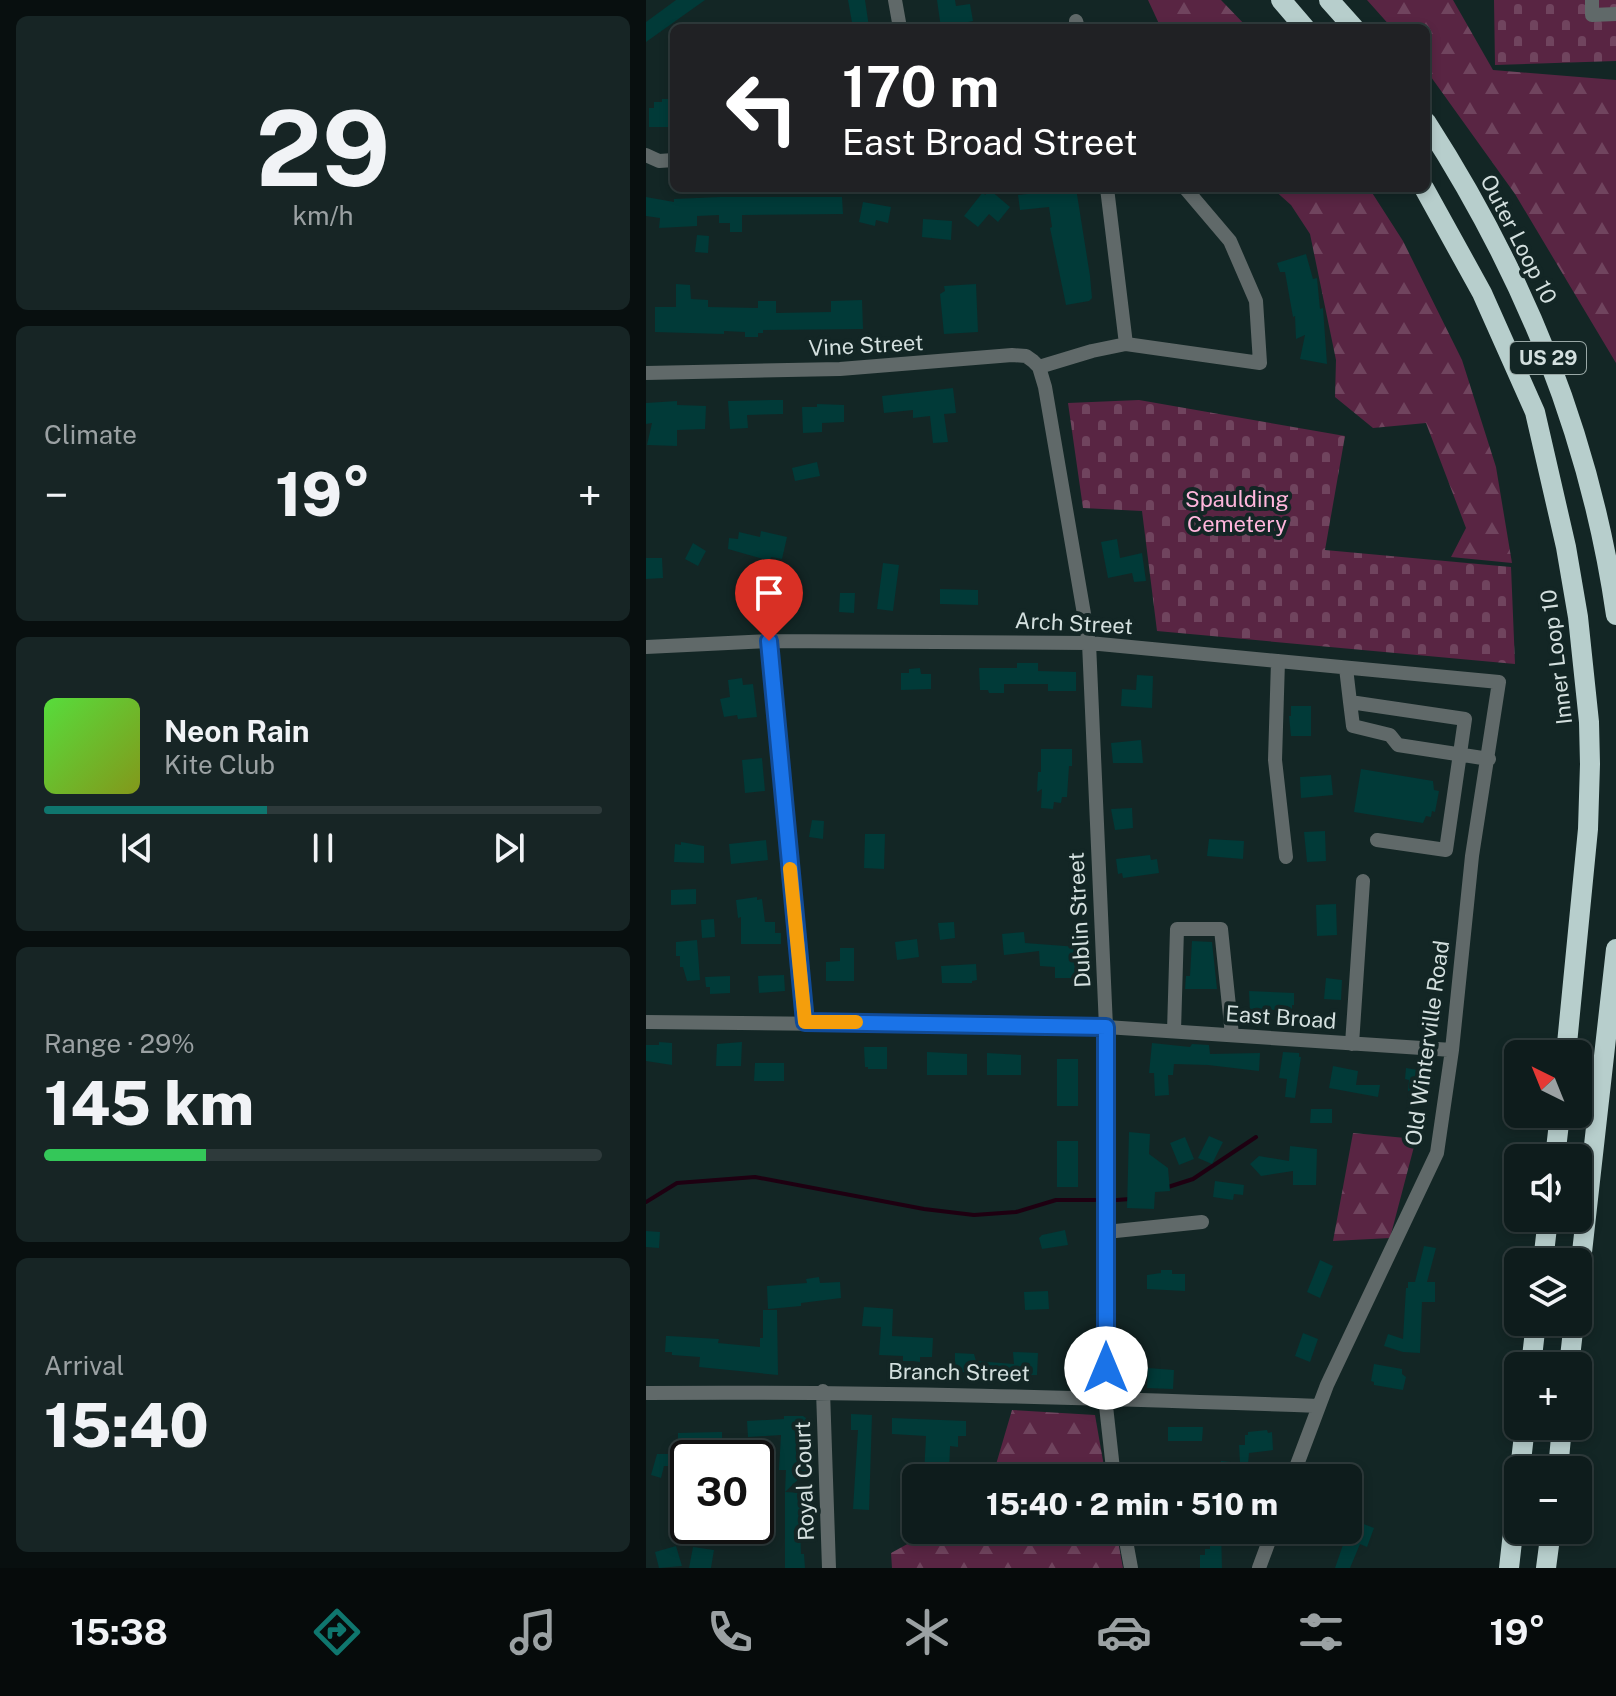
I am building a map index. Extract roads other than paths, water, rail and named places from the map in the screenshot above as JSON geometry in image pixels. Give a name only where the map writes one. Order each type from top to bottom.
[{"type":"highway","points":[[1281,0],[1302,24]]},
{"type":"highway","points":[[1329,0],[1350,24]]},
{"type":"highway","name":"Outer Loop 10","points":[[1430,128],[1464,181],[1508,262],[1543,345],[1600,520],[1616,615]]},
{"type":"highway","name":"Inner Loop 10","points":[[1426,192],[1482,293],[1535,412],[1566,547],[1578,617],[1589,722],[1590,764],[1588,829],[1567,1040]]},
{"type":"highway","points":[[1582,1248],[1616,949]]},
{"type":"highway","points":[[1509,1568],[1512,1544]]},
{"type":"highway","points":[[1546,1568],[1549,1544]]},
{"type":"street","points":[[895,0],[899,24]]},
{"type":"street","points":[[1592,0],[1592,15],[1616,14]]},
{"type":"street","points":[[646,155],[659,161],[670,160]]},
{"type":"street","points":[[1107,192],[1126,344]]},
{"type":"street","points":[[1039,367],[1126,344],[1260,363],[1256,301],[1230,241],[1188,192]]},
{"type":"street","name":"Vine Street","points":[[646,373],[840,369],[1012,355],[1026,356],[1039,367]]},
{"type":"street","name":"Dublin Street","points":[[1039,367],[1089,643],[1106,1027],[1105,1397],[1112,1464]]},
{"type":"street","points":[[769,641],[805,1022]]},
{"type":"street","name":"Arch Street","points":[[646,647],[769,641],[1089,643],[1499,682]]},
{"type":"street","points":[[1278,661],[1275,760],[1286,857]]},
{"type":"street","points":[[1346,668],[1353,726],[1390,735],[1398,745],[1489,759]]},
{"type":"street","name":"Old Winterville Road","points":[[1297,1464],[1319,1406],[1437,1153],[1452,1050],[1472,856],[1499,682]]},
{"type":"street","points":[[1350,702],[1465,719],[1446,850]]},
{"type":"street","points":[[1377,840],[1472,856]]},
{"type":"street","points":[[1352,1044],[1363,881]]},
{"type":"street","points":[[1174,1031],[1177,929],[1221,929],[1232,1035]]},
{"type":"street","name":"East Broad","points":[[646,1022],[1106,1027],[1452,1050]]},
{"type":"street","points":[[1106,1232],[1202,1222]]},
{"type":"street","name":"Branch Street","points":[[646,1393],[823,1391],[1105,1397],[1319,1406]]},
{"type":"street","name":"Royal Court","points":[[823,1391],[829,1568]]},
{"type":"street","points":[[1127,1544],[1131,1568]]},
{"type":"street","points":[[1259,1568],[1268,1544]]},
{"type":"waterway","points":[[1165,1188],[1193,1179],[1256,1137]]},
{"type":"waterway","points":[[646,1202],[677,1183],[755,1177],[924,1209],[974,1215],[1016,1212],[1056,1200],[1095,1200]]},
{"type":"waterway","points":[[1117,1200],[1130,1199]]},
{"type":"park label","name":"Spaulding Cemetery","points":[[1237,512]]}]
